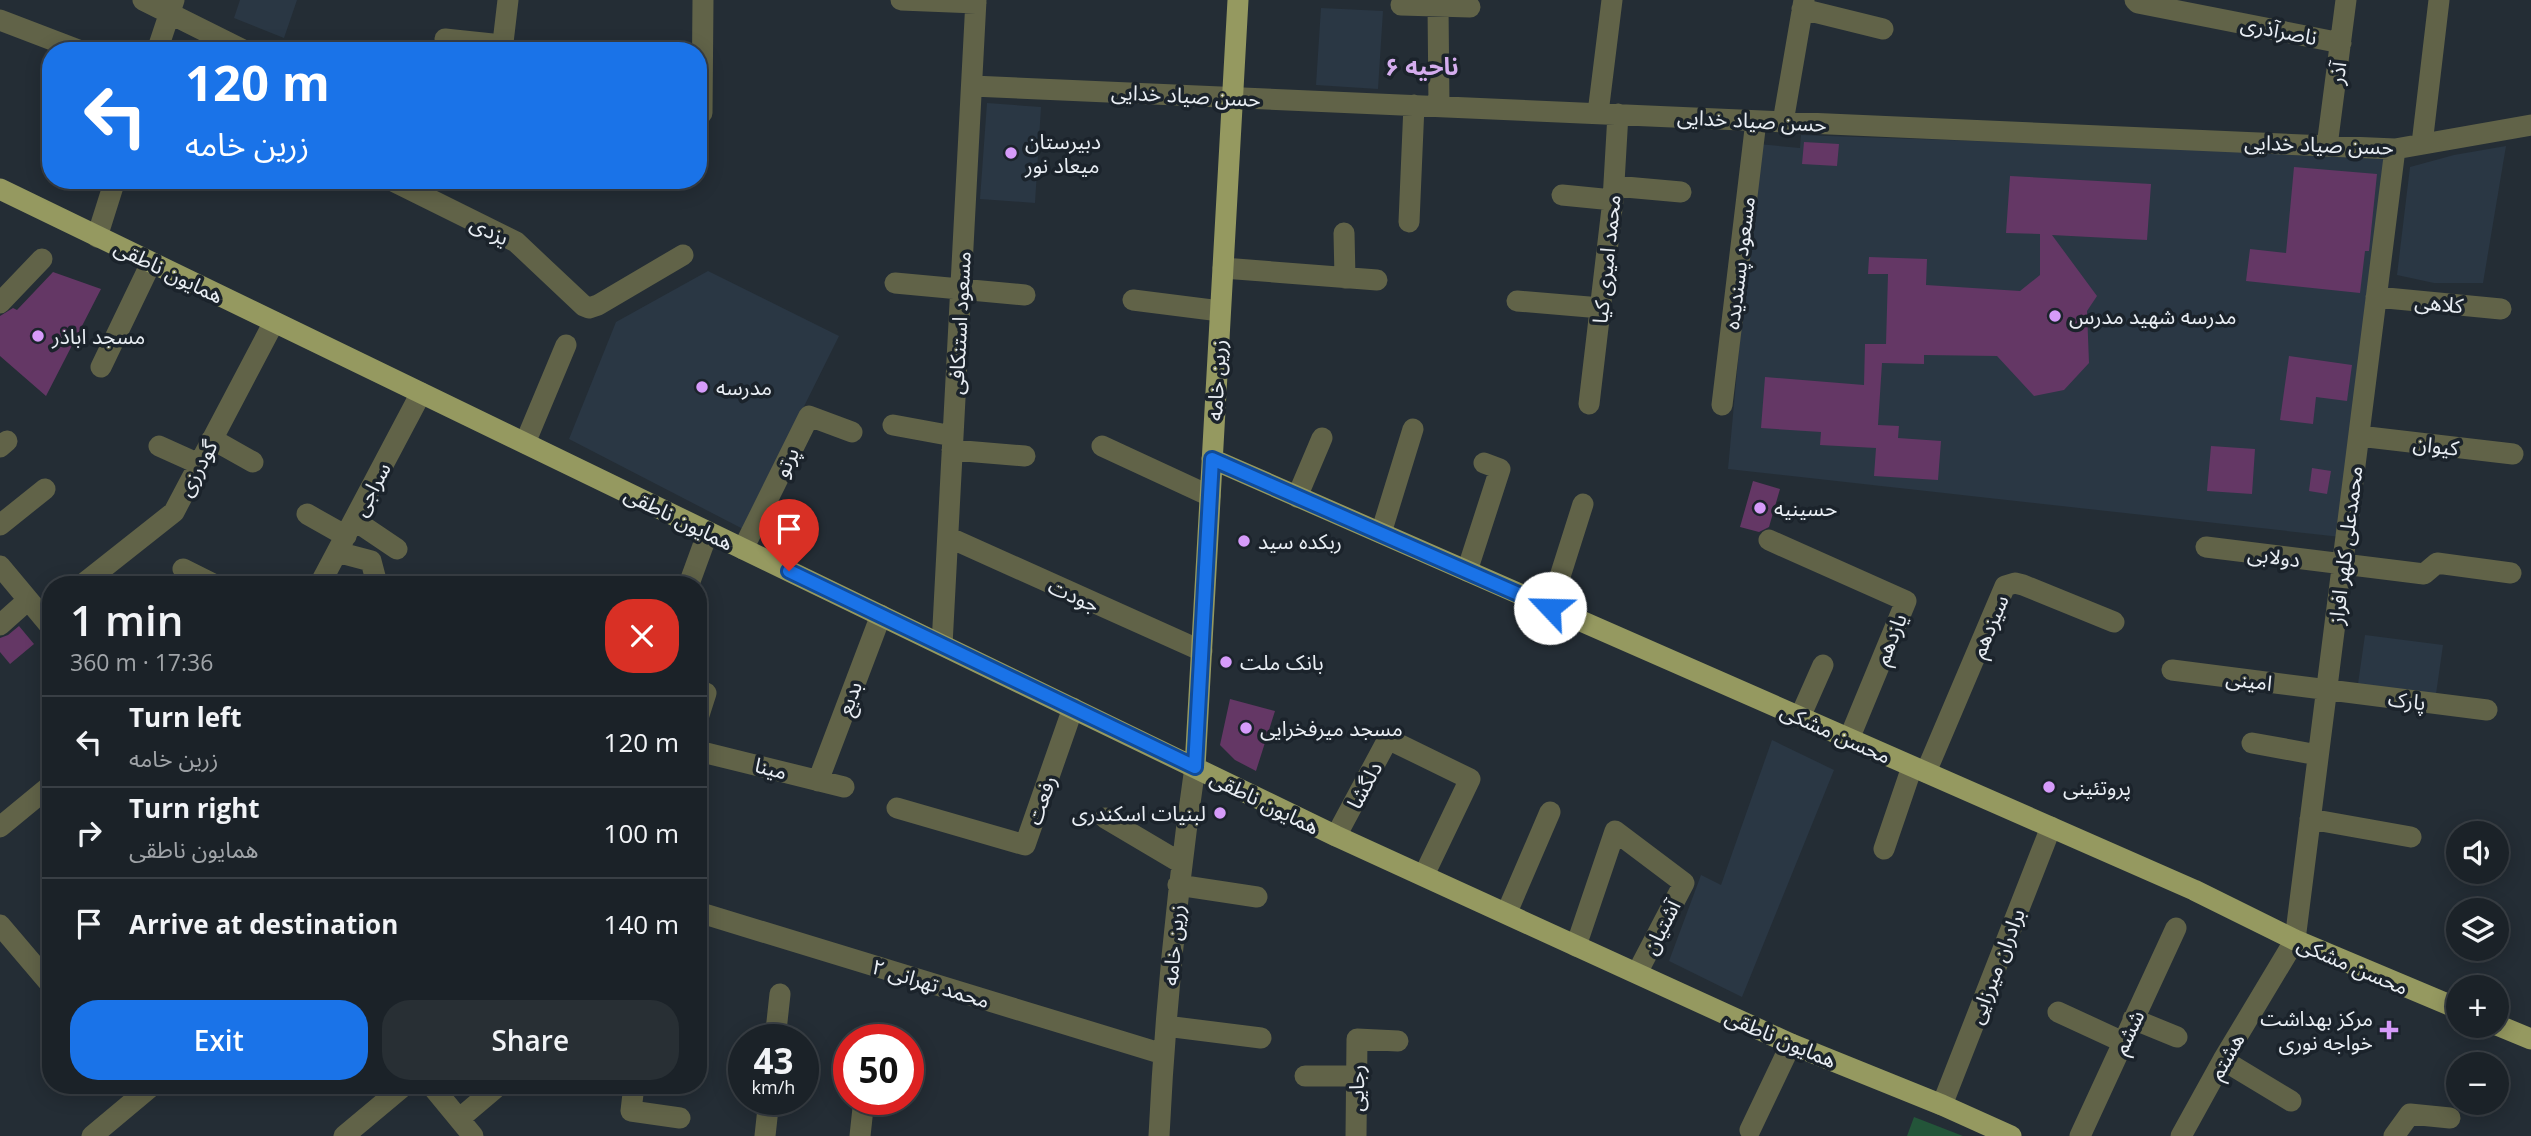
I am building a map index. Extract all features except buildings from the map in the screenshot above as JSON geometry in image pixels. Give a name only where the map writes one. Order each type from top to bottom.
[{"type":"main road","name":"زرین خامه","points":[[1195,767],[1238,0]]},
{"type":"main road","name":"همایون ناطقی","points":[[0,189],[1336,836],[1791,1044],[2011,1136]]},
{"type":"main road","name":"محسن مشکی","points":[[1212,459],[2194,890],[2295,940],[2446,1004]]},
{"type":"main road","points":[[2509,1030],[2531,1039]]},
{"type":"street","points":[[144,0],[172,6],[230,42]]},
{"type":"street","points":[[503,42],[508,0]]},
{"type":"street","points":[[703,0],[703,42]]},
{"type":"street","points":[[901,0],[976,2]]},
{"type":"street","name":"محمد امیری کیا","points":[[1589,404],[1614,193],[1608,114],[1612,0]]},
{"type":"street","name":"ناصرآذری","points":[[2135,0],[2138,3],[2341,43]]},
{"type":"street","name":"آذر","points":[[2327,146],[2346,0]]},
{"type":"street","points":[[2422,144],[2439,0]]},
{"type":"street","name":"مسعود استنکافی","points":[[943,645],[976,2]]},
{"type":"street","points":[[1783,122],[1803,4],[1883,29]]},
{"type":"street","points":[[1401,5],[1470,7]]},
{"type":"street","points":[[1438,5],[1439,107]]},
{"type":"street","points":[[160,42],[172,6]]},
{"type":"street","points":[[0,20],[57,42]]},
{"type":"street","points":[[445,39],[464,42]]},
{"type":"street","name":"حسن صیاد خدایی","points":[[972,86],[2395,149],[2531,125]]},
{"type":"street","points":[[1409,222],[1414,105]]},
{"type":"street","name":"مسعود پسندیده","points":[[1722,405],[1756,121]]},
{"type":"street","name":"محمدعلی کلهر افراز","points":[[2295,940],[2395,149]]},
{"type":"street","points":[[97,237],[112,189]]},
{"type":"street","name":"یزدی","points":[[409,189],[516,242],[583,306],[594,307],[682,255]]},
{"type":"street","points":[[1562,195],[1682,192]]},
{"type":"street","points":[[1344,233],[1345,278]]},
{"type":"street","points":[[0,303],[42,259]]},
{"type":"street","points":[[101,367],[151,263]]},
{"type":"street","points":[[1223,268],[1377,280]]},
{"type":"street","points":[[895,283],[1025,295]]},
{"type":"street","name":"کلاهی","points":[[2376,297],[2501,309]]},
{"type":"street","points":[[1133,300],[1220,311]]},
{"type":"street","points":[[1517,301],[1601,308]]},
{"type":"street","name":"گودرزی","points":[[93,576],[174,512],[274,322]]},
{"type":"street","points":[[525,443],[566,345]]},
{"type":"street","name":"سراجی","points":[[324,576],[421,393]]},
{"type":"street","name":"پرتو","points":[[743,549],[809,416],[852,432]]},
{"type":"street","points":[[893,425],[953,443],[1025,456]]},
{"type":"street","points":[[1381,533],[1413,429]]},
{"type":"street","name":"کیوان","points":[[2359,436],[2513,454]]},
{"type":"street","points":[[1297,497],[1322,438]]},
{"type":"street","points":[[212,439],[253,462]]},
{"type":"street","points":[[159,446],[200,464]]},
{"type":"street","points":[[1102,446],[1210,496]]},
{"type":"street","points":[[1467,571],[1500,468],[1484,463]]},
{"type":"street","points":[[0,525],[45,489]]},
{"type":"street","points":[[1550,608],[1583,504]]},
{"type":"street","points":[[307,514],[346,536],[397,550]]},
{"type":"street","points":[[692,576],[708,532]]},
{"type":"street","points":[[346,536],[371,561],[375,576]]},
{"type":"street","name":"جودت","points":[[948,537],[1202,651]]},
{"type":"street","name":"یازدهم","points":[[1769,540],[1906,601],[1849,739]]},
{"type":"street","name":"دولابی","points":[[2206,547],[2424,574],[2437,563],[2511,573]]},
{"type":"street","points":[[0,566],[42,613]]},
{"type":"street","points":[[183,569],[197,576]]},
{"type":"street","name":"سیزدهم","points":[[1919,769],[2005,586],[2015,583],[2023,585],[2114,622]]},
{"type":"street","points":[[0,625],[28,600]]},
{"type":"street","name":"بدیع","points":[[818,780],[881,615]]},
{"type":"street","points":[[1800,717],[1823,665]]},
{"type":"street","name":"امینی","points":[[2172,670],[2327,690]]},
{"type":"street","name":"پارک","points":[[2327,690],[2487,710]]},
{"type":"street","name":"رفعت","points":[[897,808],[1025,845],[1073,708]]},
{"type":"street","name":"دلگشا","points":[[1336,836],[1388,740],[1470,779],[1424,876]]},
{"type":"street","points":[[2252,743],[2318,755]]},
{"type":"street","name":"مینا","points":[[707,753],[844,788]]},
{"type":"street","name":"زرین خامه","points":[[1160,1136],[1163,1054],[1178,885],[1195,767]]},
{"type":"street","points":[[1884,849],[1919,769]]},
{"type":"street","points":[[0,827],[42,792]]},
{"type":"street","points":[[1507,912],[1550,812]]},
{"type":"street","points":[[1105,818],[1181,863]]},
{"type":"street","points":[[2310,819],[2411,837]]},
{"type":"street","name":"برادران میرزایی","points":[[1942,1105],[2051,827]]},
{"type":"street","name":"آشتیان","points":[[1576,946],[1615,831],[1684,883],[1637,973]]},
{"type":"street","points":[[1178,885],[1257,897]]},
{"type":"street","name":"محمد تهرانی ۲","points":[[707,915],[1163,1054]]},
{"type":"street","points":[[0,925],[42,974]]},
{"type":"street","name":"ششم","points":[[2080,1136],[2176,928]]},
{"type":"street","name":"هشتم","points":[[2181,1136],[2295,940]]},
{"type":"street","points":[[777,1024],[780,994]]},
{"type":"street","points":[[2058,1012],[2123,1042]]},
{"type":"street","points":[[2133,1020],[2177,1037]]},
{"type":"street","points":[[1166,1026],[1261,1038]]},
{"type":"street","name":"رجایی","points":[[1356,1136],[1357,1039],[1398,1041]]},
{"type":"street","points":[[1750,1130],[1791,1044]]},
{"type":"street","points":[[2223,1060],[2291,1101]]},
{"type":"street","points":[[1305,1076],[1357,1076]]},
{"type":"street","points":[[92,1136],[138,1094]]},
{"type":"street","points":[[344,1136],[394,1094]]},
{"type":"street","points":[[438,1094],[473,1136]]},
{"type":"street","points":[[459,1119],[489,1094]]},
{"type":"street","points":[[633,1094],[631,1111],[680,1118]]},
{"type":"street","points":[[2394,1136],[2410,1114],[2450,1118]]},
{"type":"street","points":[[765,1136],[767,1115]]},
{"type":"street","points":[[860,1136],[862,1115]]},
{"type":"shaded area","points":[[240,0],[297,0],[284,38],[234,18]]},
{"type":"shaded area","points":[[1321,8],[1383,11],[1378,89],[1316,85]]},
{"type":"shaded area","name":"دبیرستان میعاد نور","points":[[987,103],[1041,107],[1035,203],[980,199]]},
{"type":"shaded area","name":"مدرسه شهید مدرس","points":[[1801,135],[2386,155],[2341,537],[1728,469],[1758,144],[1800,148]]},
{"type":"shaded area","points":[[2506,146],[2483,283],[2434,283],[2397,275],[2410,167],[2454,155]]},
{"type":"shaded area","name":"مدرسه","points":[[708,271],[839,336],[743,529],[569,439],[616,322]]},
{"type":"shaded area","points":[[2365,635],[2443,645],[2436,694],[2358,684]]},
{"type":"shaded area","points":[[1772,740],[1834,770],[1742,997],[1669,961],[1701,875],[1721,885]]},
{"type":"green space","points":[[1914,1117],[1963,1136],[1907,1136]]},
{"type":"place","name":"دبیرستان میعاد نور","points":[[1011,153]]},
{"type":"place","name":"مدرسه شهید مدرس","points":[[2055,316]]},
{"type":"place","name":"مسجد اباذر","points":[[38,336]]},
{"type":"place","name":"مدرسه","points":[[702,387]]},
{"type":"place","name":"حسینیه","points":[[1760,508]]},
{"type":"place","name":"ربکده سید","points":[[1244,541]]},
{"type":"place","name":"بانک ملت","points":[[1226,662]]},
{"type":"place","name":"مسجد میرفخرایی","points":[[1246,728]]},
{"type":"place","name":"پروتئینی","points":[[2049,787]]},
{"type":"place","name":"لبنیات اسکندری","points":[[1220,813]]},
{"type":"place","name":"مرکز بهداشت خواجه نوری","points":[[2389,1030]]},
{"type":"district","name":"ناحیه ۶","points":[[1422,65]]},
{"type":"route","points":[[789,571],[1195,767],[1212,459],[1550,608]]}]
